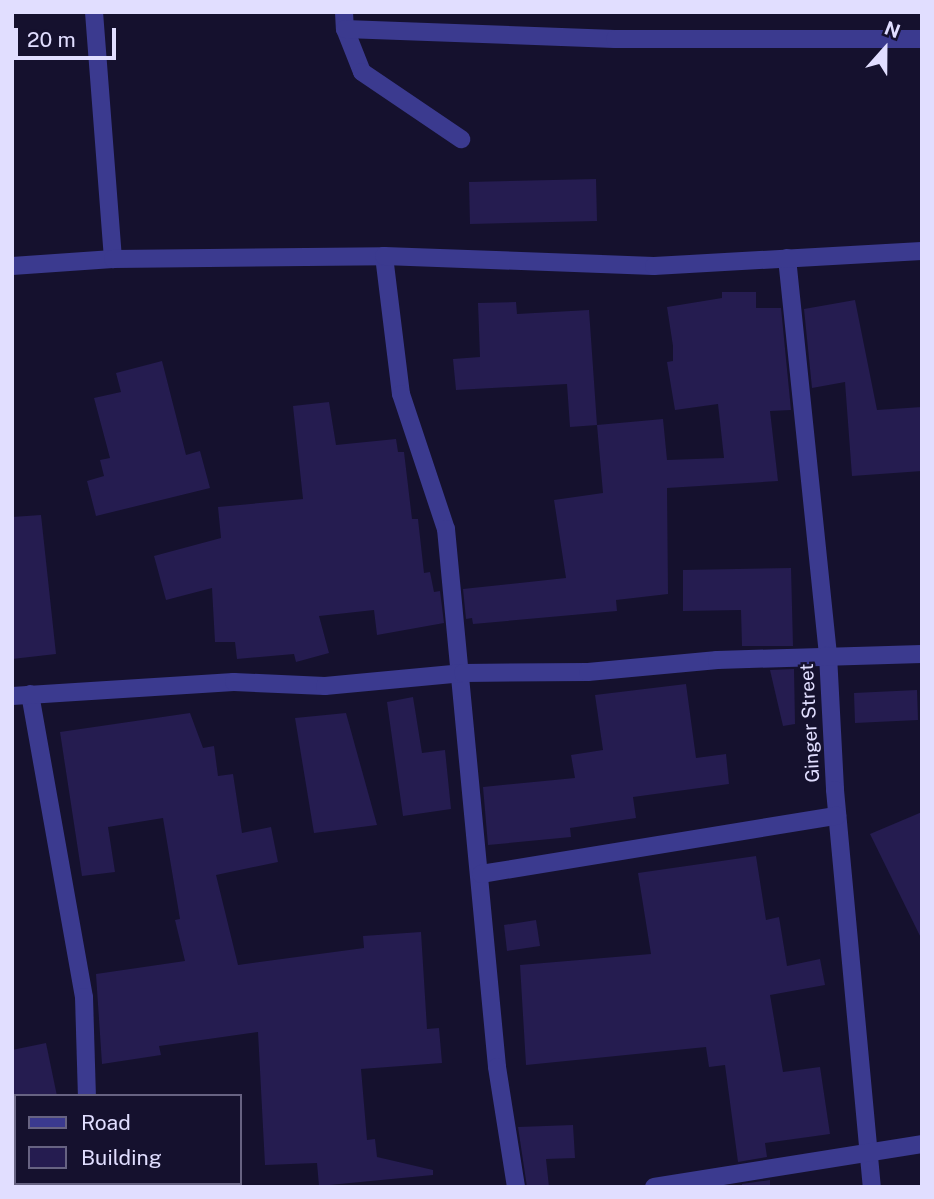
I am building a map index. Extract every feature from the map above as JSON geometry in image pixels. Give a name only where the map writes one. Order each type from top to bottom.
[{"type":"street","points":[[94,12],[113,259]]},
{"type":"street","points":[[461,139],[362,72],[344,21],[615,39],[922,39]]},
{"type":"street","points":[[12,266],[113,259],[384,256],[654,266],[922,251]]},
{"type":"street","points":[[384,256],[401,394],[446,529],[463,673],[498,1067],[516,1187]]},
{"type":"street","name":"Ginger Street","points":[[787,257],[828,655],[837,816],[872,1153],[872,1187]]},
{"type":"street","points":[[87,1094],[84,997],[21,695],[234,682],[325,686],[463,673],[588,672],[828,655],[922,654]]},
{"type":"street","points":[[481,874],[837,816]]},
{"type":"street","points":[[654,1187],[922,1144]]},
{"type":"building","points":[[596,179],[597,221],[470,224],[469,182]]},
{"type":"building","points":[[722,292],[756,292],[756,308],[781,308],[791,410],[770,411],[778,481],[667,488],[668,594],[616,600],[617,611],[473,624],[472,618],[466,619],[463,589],[566,578],[554,500],[603,493],[597,425],[663,419],[667,460],[724,458],[718,404],[675,410],[667,362],[673,361],[673,346],[667,307],[722,298]]},
{"type":"building","points":[[855,300],[877,410],[922,407],[922,471],[852,476],[845,382],[812,388],[804,309]]},
{"type":"building","points":[[516,302],[517,314],[589,310],[597,425],[570,427],[567,384],[456,390],[453,359],[480,357],[478,303]]},
{"type":"building","points":[[162,361],[186,455],[200,451],[210,488],[96,516],[87,481],[104,476],[100,460],[110,458],[94,398],[121,392],[116,373]]},
{"type":"building","points":[[329,402],[336,445],[396,439],[398,452],[404,452],[412,519],[418,519],[424,573],[430,572],[434,592],[440,591],[444,623],[377,635],[374,610],[319,616],[329,653],[296,662],[294,654],[237,659],[235,642],[215,642],[212,588],[166,600],[154,556],[221,538],[218,507],[303,499],[293,406]]},
{"type":"building","points":[[41,515],[56,654],[12,659],[12,517]]},
{"type":"building","points":[[791,568],[793,646],[742,646],[741,610],[683,611],[683,570]]},
{"type":"building","points":[[794,669],[795,724],[783,726],[770,670]]},
{"type":"building","points":[[686,684],[696,758],[726,754],[729,784],[633,797],[636,818],[570,828],[571,837],[488,845],[483,787],[575,778],[571,755],[603,750],[595,695]]},
{"type":"building","points":[[917,690],[918,720],[855,723],[854,693]]},
{"type":"building","points":[[413,697],[422,753],[445,750],[451,809],[403,816],[387,702]]},
{"type":"building","points":[[190,713],[203,748],[214,746],[218,776],[233,774],[242,833],[271,827],[278,862],[216,875],[238,965],[364,948],[363,936],[421,932],[427,1029],[439,1028],[442,1063],[361,1069],[367,1140],[375,1139],[377,1157],[433,1170],[433,1175],[319,1186],[317,1163],[265,1165],[258,1032],[159,1046],[161,1055],[102,1064],[96,974],[185,961],[175,920],[180,919],[163,818],[108,827],[115,872],[82,876],[60,732]]},
{"type":"building","points":[[346,713],[377,825],[314,833],[295,718]]},
{"type":"building","points":[[922,812],[922,940],[870,834]]},
{"type":"building","points":[[756,856],[766,920],[779,917],[787,966],[820,959],[825,985],[770,995],[783,1072],[820,1067],[830,1134],[765,1143],[767,1157],[738,1162],[725,1065],[709,1067],[706,1047],[526,1065],[520,965],[651,954],[638,873]]},
{"type":"building","points":[[536,920],[540,946],[507,951],[504,925]]},
{"type":"building","points":[[46,1043],[57,1094],[12,1096],[12,1050]]},
{"type":"building","points":[[573,1125],[575,1158],[546,1159],[549,1187],[527,1187],[518,1127]]},
{"type":"building","points":[[770,1180],[770,1187],[742,1187],[742,1184]]}]
